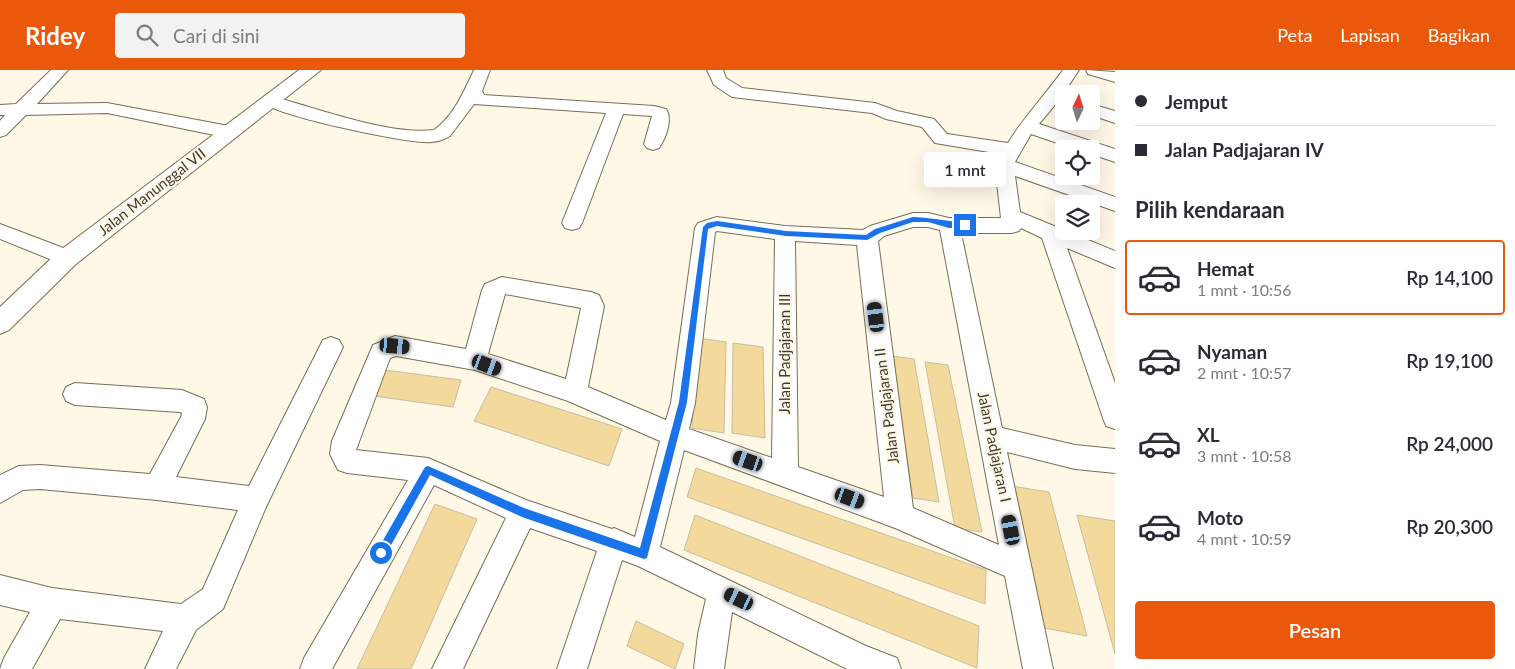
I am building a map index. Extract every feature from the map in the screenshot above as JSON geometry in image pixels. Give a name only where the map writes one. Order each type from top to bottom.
[{"type":"street","points":[[0,131],[60,70]]},
{"type":"street","name":"Jalan Manunggal VII","points":[[0,323],[67,258],[311,70]]},
{"type":"street","points":[[270,101],[374,129],[408,136],[433,137],[444,132],[473,94],[482,70]]},
{"type":"street","points":[[715,70],[718,81],[723,86],[738,93],[875,108],[928,123],[942,139],[1007,158],[1115,204]]},
{"type":"street","points":[[1064,85],[1071,70]]},
{"type":"street","points":[[1094,70],[1115,77]]},
{"type":"street","points":[[473,94],[477,99],[483,101],[654,111],[660,113],[661,119],[653,144]]},
{"type":"street","points":[[1011,221],[1007,158],[1027,126],[1055,101]]},
{"type":"street","points":[[0,110],[107,108],[229,132]]},
{"type":"street","points":[[572,223],[616,109]]},
{"type":"street","points":[[1100,112],[1115,117]]},
{"type":"street","points":[[1027,126],[1115,156]]},
{"type":"street","points":[[644,554],[683,402],[705,228],[717,224],[786,233],[867,238],[877,231],[913,220],[928,220],[949,225],[1011,221],[1051,233],[1115,260]]},
{"type":"street","name":"Jalan Padjajaran I","points":[[949,225],[1038,669]]},
{"type":"street","points":[[0,231],[67,258]]},
{"type":"street","name":"Jalan Padjajaran III","points":[[785,474],[786,233]]},
{"type":"street","points":[[1051,233],[1115,418]]},
{"type":"street","name":"Jalan Padjajaran II","points":[[867,238],[900,516]]},
{"type":"street","points":[[475,360],[493,290],[496,287],[502,285],[591,301],[593,306],[576,394]]},
{"type":"street","points":[[886,669],[858,658],[644,554],[614,542],[522,512],[428,470],[347,461],[343,457],[345,441],[381,352],[395,346],[475,360],[576,394],[674,436],[900,516],[1018,567]]},
{"type":"street","points":[[160,669],[185,618],[213,599],[256,500],[332,347]]},
{"type":"street","points":[[75,394],[182,401],[194,407],[193,419],[157,487]]},
{"type":"street","points":[[992,437],[1075,457],[1115,461]]},
{"type":"street","points":[[315,669],[428,470]]},
{"type":"street","points":[[0,490],[19,478],[27,477],[157,487],[256,500]]},
{"type":"street","points":[[447,669],[522,512]]},
{"type":"street","points":[[572,669],[614,542]]},
{"type":"street","points":[[0,590],[52,603],[185,618]]},
{"type":"street","points":[[709,669],[712,634],[722,591]]},
{"type":"street","points":[[15,669],[52,603]]},
{"type":"building","points":[[697,338],[726,342],[724,433],[692,428]]},
{"type":"building","points":[[733,343],[763,347],[765,438],[732,433]]},
{"type":"building","points":[[892,356],[914,359],[939,502],[913,498]]},
{"type":"building","points":[[925,362],[948,365],[982,532],[955,528]]},
{"type":"building","points":[[377,369],[461,380],[453,407],[367,395]]},
{"type":"building","points":[[491,387],[622,429],[609,466],[474,421]]},
{"type":"building","points":[[696,468],[986,570],[985,604],[687,497]]},
{"type":"building","points":[[1011,486],[1049,492],[1087,636],[1044,628]]},
{"type":"building","points":[[435,504],[477,519],[411,669],[357,669]]},
{"type":"building","points":[[695,515],[979,626],[977,668],[684,550]]},
{"type":"building","points":[[1077,515],[1115,521],[1115,654]]},
{"type":"building","points":[[636,621],[684,644],[675,669],[627,646]]},
{"type":"route","points":[[381,553],[428,470],[522,512],[614,542],[644,554],[683,402],[705,228],[717,224],[786,233],[867,238],[877,231],[898,223],[913,220],[928,220],[949,225],[965,225]]}]
